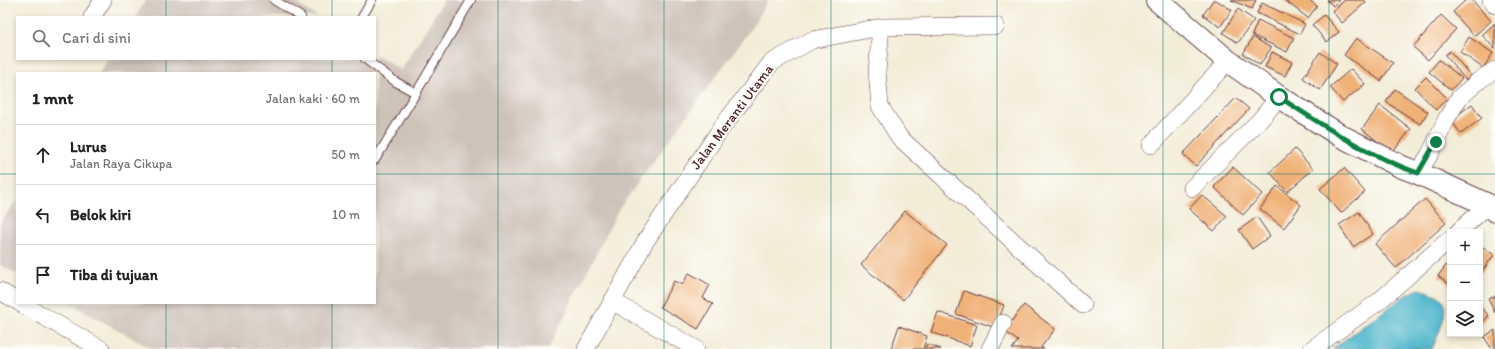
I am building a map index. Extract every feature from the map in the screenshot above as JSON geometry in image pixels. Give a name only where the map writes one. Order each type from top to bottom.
[{"type":"main road","points":[[1157,0],[1228,61],[1279,97],[1341,136],[1383,158],[1491,208]]},
{"type":"street","points":[[93,16],[102,0]]},
{"type":"street","points":[[1491,0],[1495,5]]},
{"type":"street","points":[[881,26],[877,71],[880,106],[899,137],[1083,305]]},
{"type":"street","name":"Jalan Meranti Utama","points":[[586,349],[645,242],[722,127],[771,63],[812,40],[881,26],[996,26]]},
{"type":"street","points":[[1151,146],[1228,61]]},
{"type":"street","points":[[1418,173],[1430,154],[1447,118],[1459,98],[1481,79],[1495,70]]},
{"type":"street","points":[[1192,188],[1260,120],[1279,97]]},
{"type":"street","points":[[1462,229],[1491,208]]},
{"type":"street","points":[[1312,349],[1378,302],[1447,243]]},
{"type":"street","points":[[0,291],[16,300]]},
{"type":"street","points":[[612,301],[696,349]]},
{"type":"street","points":[[22,304],[101,349]]},
{"type":"street","points":[[990,349],[1003,323]]},
{"type":"lane","points":[[274,0],[299,16]]},
{"type":"lane","points":[[363,16],[372,0]]},
{"type":"lane","points":[[376,158],[471,0]]},
{"type":"lane","points":[[366,60],[396,82],[416,93]]},
{"type":"shaded area","points":[[146,0],[291,0],[316,16],[136,16]]},
{"type":"shaded area","points":[[444,0],[768,0],[749,31],[619,209],[548,349],[152,349],[71,304],[376,304],[376,72],[100,72],[107,60],[376,60],[376,55],[401,70]]},
{"type":"shaded area","points":[[16,200],[16,273],[0,265],[0,224]]},
{"type":"water","points":[[1419,289],[1437,295],[1444,303],[1444,316],[1432,349],[1332,349],[1406,295]]},
{"type":"building","points":[[1213,0],[1216,0],[1232,10],[1220,27],[1203,15]]},
{"type":"building","points":[[1231,0],[1256,0],[1252,9]]},
{"type":"building","points":[[1284,0],[1309,0],[1317,6],[1308,18]]},
{"type":"building","points":[[1327,0],[1339,0],[1333,6]]},
{"type":"building","points":[[1345,0],[1364,0],[1366,2],[1342,23],[1332,11]]},
{"type":"building","points":[[1466,0],[1472,0],[1491,21],[1474,36],[1453,12]]},
{"type":"building","points":[[1262,3],[1305,24],[1300,34],[1257,13]]},
{"type":"building","points":[[1238,9],[1254,20],[1238,43],[1223,33]]},
{"type":"building","points":[[1324,15],[1339,32],[1327,42],[1312,25]]},
{"type":"building","points":[[1441,15],[1456,29],[1428,60],[1413,47]]},
{"type":"building","points":[[1258,20],[1294,38],[1287,52],[1252,35]]},
{"type":"building","points":[[1495,23],[1495,49],[1482,35]]},
{"type":"building","points":[[1253,37],[1271,48],[1260,65],[1243,54]]},
{"type":"building","points":[[1469,37],[1493,53],[1483,68],[1460,52]]},
{"type":"building","points":[[1356,38],[1393,63],[1381,81],[1344,55]]},
{"type":"building","points":[[1450,51],[1471,76],[1466,80],[1445,55]]},
{"type":"building","points":[[1272,52],[1292,62],[1285,76],[1265,67]]},
{"type":"building","points":[[1320,52],[1337,64],[1320,90],[1303,78]]},
{"type":"building","points":[[1439,60],[1462,78],[1451,90],[1429,72]]},
{"type":"building","points":[[1351,69],[1365,84],[1343,102],[1330,87]]},
{"type":"building","points":[[1426,77],[1447,98],[1436,110],[1415,88]]},
{"type":"building","points":[[1395,89],[1428,112],[1420,124],[1386,102]]},
{"type":"building","points":[[1236,98],[1249,109],[1196,166],[1183,154]]},
{"type":"building","points":[[1472,104],[1482,118],[1461,134],[1451,120]]},
{"type":"building","points":[[1380,105],[1411,129],[1392,153],[1362,129]]},
{"type":"building","points":[[1295,149],[1313,169],[1287,192],[1270,172]]},
{"type":"building","points":[[1233,167],[1262,194],[1243,215],[1214,187]]},
{"type":"building","points":[[1344,168],[1365,192],[1341,213],[1320,189]]},
{"type":"building","points":[[1277,186],[1301,205],[1284,228],[1260,209]]},
{"type":"building","points":[[1202,195],[1227,216],[1214,231],[1189,209]]},
{"type":"building","points":[[1425,199],[1446,223],[1396,268],[1375,244]]},
{"type":"building","points":[[905,211],[947,245],[903,300],[861,265]]},
{"type":"building","points":[[1359,212],[1373,234],[1353,247],[1339,225]]},
{"type":"building","points":[[1257,217],[1270,236],[1252,249],[1239,230]]},
{"type":"building","points":[[1483,247],[1494,255],[1483,270]]},
{"type":"building","points":[[1447,264],[1447,283],[1438,276]]},
{"type":"building","points":[[689,273],[710,285],[703,298],[713,304],[698,329],[660,307],[674,281],[682,285]]},
{"type":"building","points":[[964,291],[1004,305],[996,328],[956,314]]},
{"type":"building","points":[[1495,296],[1495,313],[1488,299]]},
{"type":"building","points":[[1024,305],[1055,329],[1041,347],[1044,349],[1012,349],[1018,341],[1004,331]]},
{"type":"building","points":[[1483,309],[1489,316],[1483,321]]},
{"type":"building","points":[[938,312],[977,325],[970,346],[931,332]]},
{"type":"building","points":[[899,326],[927,336],[923,349],[891,349]]},
{"type":"building","points":[[1495,330],[1495,349],[1492,349],[1484,337]]},
{"type":"building","points":[[927,344],[941,349],[925,349]]},
{"type":"route","points":[[1279,97],[1341,136],[1370,152],[1418,173],[1436,142]]}]
